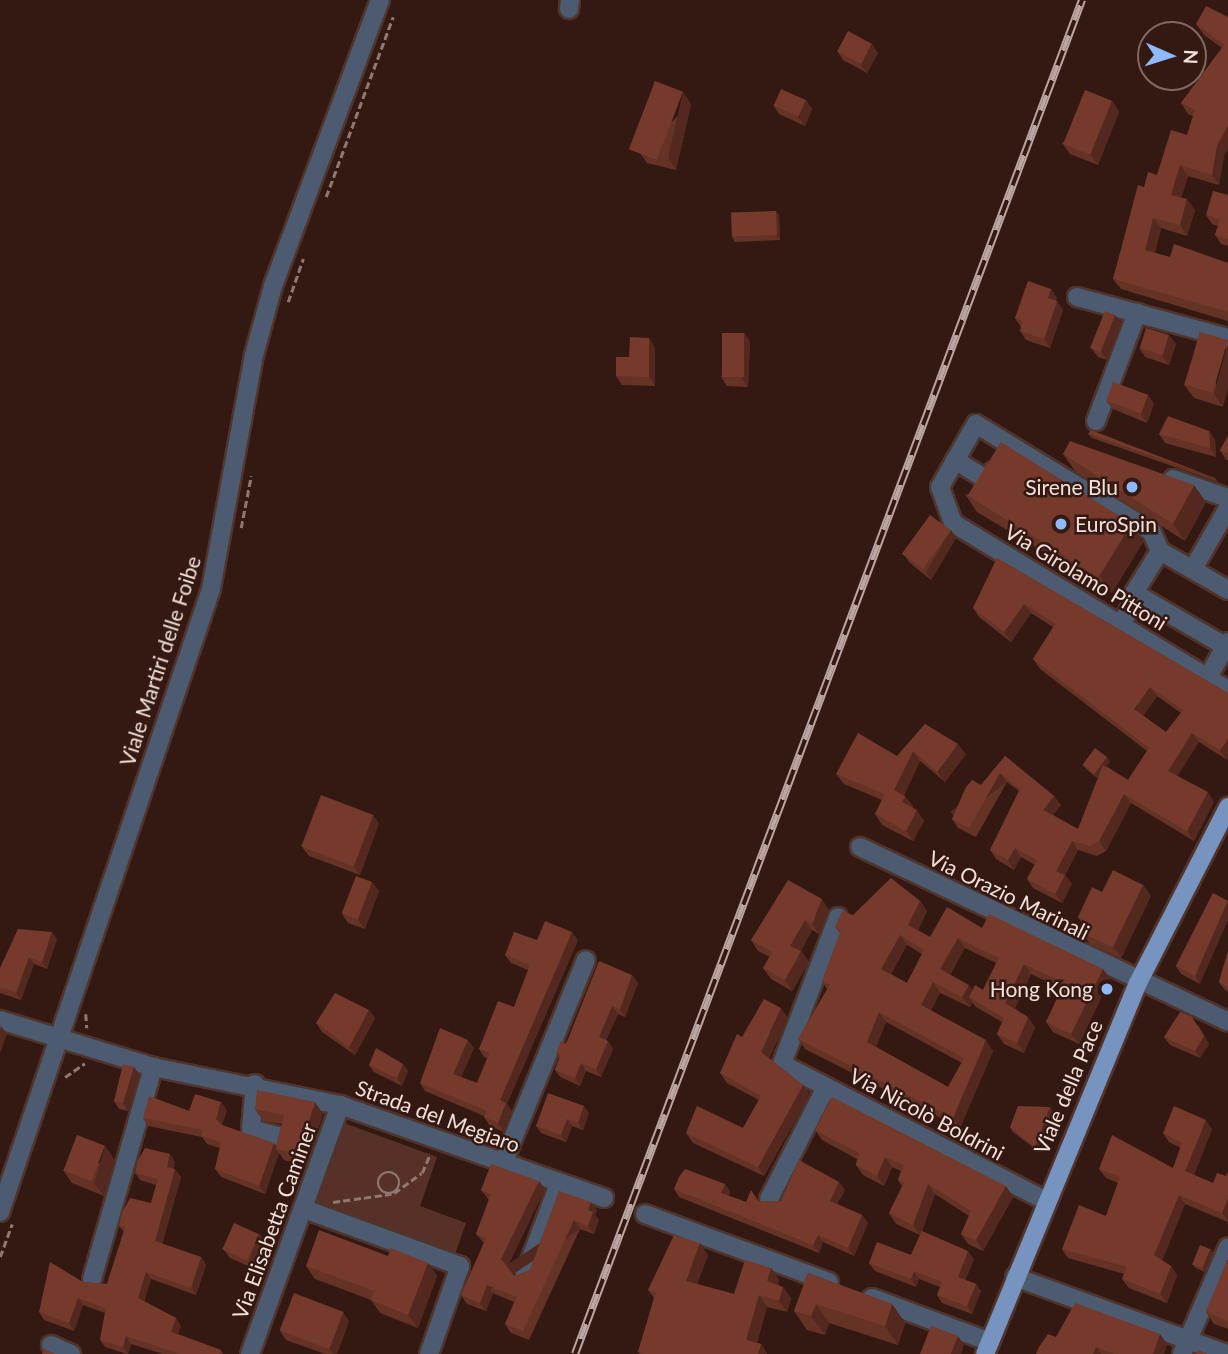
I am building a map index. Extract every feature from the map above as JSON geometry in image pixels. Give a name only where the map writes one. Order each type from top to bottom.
[{"type":"main road","name":"Viale della Pace","points":[[988,1348],[1044,1200],[1138,983],[1228,807]]},
{"type":"street","name":"Viale Martiri delle Foibe","points":[[0,1212],[211,589],[254,355],[273,286],[380,0]]},
{"type":"street","points":[[1077,297],[1228,338]]},
{"type":"street","points":[[1096,421],[1137,313]]},
{"type":"street","points":[[988,481],[955,460],[976,424],[1151,531],[1160,551],[1228,590]]},
{"type":"street","points":[[975,501],[1009,444]]},
{"type":"street","points":[[1060,475],[1071,455]]},
{"type":"street","name":"Via Girolamo Pittoni","points":[[955,460],[940,487],[953,523],[1228,690]]},
{"type":"street","points":[[1152,471],[1228,498]]},
{"type":"street","points":[[1192,569],[1228,508]]},
{"type":"street","points":[[1121,624],[1160,551]]},
{"type":"street","points":[[1138,596],[1227,646],[1208,677]]},
{"type":"street","name":"Via Orazio Marinali","points":[[860,847],[1138,983],[1228,1022]]},
{"type":"street","name":"Via Nicolò Boldrini","points":[[838,917],[782,1064],[1044,1200]]},
{"type":"street","points":[[503,1163],[586,960]]},
{"type":"street","name":"Strada del Megiaro","points":[[0,1020],[59,1041],[153,1067],[255,1084],[340,1105],[604,1198]]},
{"type":"street","points":[[92,1279],[153,1067]]},
{"type":"street","points":[[255,1084],[251,1129],[280,1137]]},
{"type":"street","name":"Via Nicolò Boldrini","points":[[769,1199],[826,1087]]},
{"type":"street","name":"Via Elisabetta Caminer","points":[[252,1354],[307,1210],[340,1105]]},
{"type":"street","points":[[525,1274],[559,1184]]},
{"type":"street","points":[[307,1210],[460,1266],[429,1354]]},
{"type":"street","points":[[645,1214],[988,1348]]},
{"type":"street","points":[[1185,1346],[1228,1247]]},
{"type":"street","points":[[1015,1277],[1185,1346],[1227,1354]]},
{"type":"street","points":[[51,1345],[71,1354]]},
{"type":"path","points":[[324,1216],[339,1196],[392,1193],[422,1173],[436,1138]]},
{"type":"path","points":[[386,1173],[399,1177],[392,1193],[379,1184],[386,1173]]},
{"type":"shaded area","points":[[344,1123],[437,1157],[420,1206],[466,1223],[455,1254],[314,1204]]},
{"type":"building","points":[[1206,6],[1228,17],[1228,126],[1217,145],[1212,175],[1180,165],[1171,195],[1187,199],[1180,225],[1153,218],[1145,250],[1170,257],[1174,244],[1228,263],[1228,312],[1113,279],[1138,185],[1144,187],[1148,172],[1157,175],[1171,130],[1187,135],[1195,110],[1181,103],[1190,91],[1207,91],[1207,68],[1224,45],[1207,32],[1207,21],[1198,21]]},
{"type":"building","points":[[848,31],[872,44],[861,64],[837,51]]},
{"type":"building","points":[[655,81],[683,92],[657,160],[629,149]]},
{"type":"building","points":[[781,89],[806,100],[798,116],[774,105]]},
{"type":"building","points":[[1085,90],[1112,101],[1090,155],[1063,144]]},
{"type":"building","points":[[1213,191],[1228,195],[1228,239],[1215,235],[1220,219],[1206,215]]},
{"type":"building","points":[[776,211],[777,235],[732,237],[731,213]]},
{"type":"building","points":[[1028,281],[1051,289],[1048,298],[1057,301],[1044,339],[1020,331],[1023,321],[1015,318]]},
{"type":"building","points":[[1105,311],[1115,315],[1100,352],[1090,348]]},
{"type":"building","points":[[1146,328],[1169,335],[1163,355],[1140,348]]},
{"type":"building","points":[[1200,332],[1228,340],[1213,393],[1185,385]]},
{"type":"building","points":[[722,333],[744,333],[744,377],[722,377]]},
{"type":"building","points":[[630,337],[649,338],[649,377],[616,376],[616,357],[629,357]]},
{"type":"building","points":[[1113,382],[1148,395],[1141,413],[1106,401]]},
{"type":"building","points":[[1168,416],[1209,431],[1210,448],[1159,434]]},
{"type":"building","points":[[1091,430],[1215,478],[1088,434]]},
{"type":"building","points":[[1228,436],[1228,453],[1220,450]]},
{"type":"building","points":[[1070,441],[1194,485],[1173,524],[1063,454]]},
{"type":"building","name":"EuroSpin","points":[[1001,442],[1132,524],[1098,577],[968,495]]},
{"type":"building","points":[[930,515],[951,530],[923,569],[902,554]]},
{"type":"building","points":[[997,558],[1228,693],[1228,739],[1220,750],[1192,733],[1168,771],[1208,792],[1187,831],[1124,794],[1099,841],[1090,846],[1072,841],[1056,871],[1065,875],[1055,894],[1027,879],[1037,860],[1015,848],[1008,860],[990,850],[1020,789],[1000,773],[969,828],[952,819],[966,787],[972,780],[981,785],[1005,756],[1054,796],[1043,810],[1078,829],[1103,765],[1128,780],[1149,748],[1033,659],[1056,624],[1024,604],[1004,632],[973,608]],"holes":[[[1150,687],[1183,710],[1166,732],[1134,709]]]},
{"type":"building","points":[[925,724],[958,744],[937,772],[913,751],[894,790],[905,796],[902,802],[917,810],[906,831],[875,814],[885,794],[836,774],[858,733],[897,756]]},
{"type":"building","points":[[1095,748],[1107,757],[1094,774],[1082,765]]},
{"type":"building","points":[[321,795],[373,815],[354,866],[301,846]]},
{"type":"building","points":[[1113,870],[1143,885],[1113,947],[1082,933],[1087,922],[1078,917],[1092,887],[1102,892]]},
{"type":"building","points":[[356,876],[372,882],[358,919],[342,913]]},
{"type":"building","points":[[891,878],[920,901],[908,925],[930,937],[947,907],[982,928],[989,914],[1103,969],[1071,1034],[1046,1022],[1064,983],[1024,964],[1005,1003],[1028,1017],[1017,1043],[997,1034],[1004,1018],[969,997],[975,985],[983,990],[999,958],[958,938],[940,969],[969,985],[962,997],[933,982],[921,1005],[986,1040],[953,1118],[798,1039],[830,985],[822,982],[841,930],[835,927],[842,911],[853,915]],"holes":[[[900,935],[924,950],[907,983],[881,969]],[[879,1012],[964,1058],[948,1087],[867,1042]]]},
{"type":"building","points":[[788,880],[822,899],[812,924],[805,920],[790,946],[801,951],[785,980],[763,968],[772,952],[751,940]]},
{"type":"building","points":[[1213,893],[1228,901],[1195,976],[1176,966]]},
{"type":"building","points":[[545,921],[572,932],[500,1100],[506,1103],[498,1123],[484,1117],[487,1111],[420,1083],[440,1028],[468,1040],[453,1074],[477,1083],[490,1053],[479,1049],[498,1001],[514,1007],[530,965],[505,955],[514,932],[537,940]]},
{"type":"building","points":[[18,929],[52,932],[42,962],[29,957],[16,993],[0,987],[0,968]]},
{"type":"building","points":[[1228,951],[1228,988],[1219,982]]},
{"type":"building","points":[[599,961],[632,975],[620,1009],[612,1006],[599,1037],[608,1041],[596,1069],[581,1063],[575,1078],[555,1070],[561,1055],[556,1053],[561,1041],[566,1044]]},
{"type":"building","points":[[335,993],[369,1010],[349,1047],[316,1023]]},
{"type":"building","points":[[764,999],[781,1008],[761,1052],[803,1085],[758,1167],[686,1133],[697,1106],[743,1128],[761,1096],[720,1073],[737,1034],[742,1037]]},
{"type":"building","points":[[1180,1012],[1192,1017],[1204,1036],[1195,1051],[1164,1037]]},
{"type":"building","points":[[376,1048],[403,1064],[397,1078],[369,1065]]},
{"type":"building","points":[[123,1064],[134,1067],[123,1103],[114,1101]]},
{"type":"building","points":[[257,1090],[315,1102],[298,1154],[276,1149],[284,1115],[255,1109]]},
{"type":"building","points":[[548,1093],[584,1106],[578,1123],[567,1119],[561,1135],[536,1126]]},
{"type":"building","points":[[195,1094],[221,1102],[216,1119],[222,1125],[274,1143],[259,1186],[215,1169],[221,1142],[201,1136],[203,1130],[143,1118],[149,1096],[189,1111]]},
{"type":"building","points":[[832,1097],[1006,1186],[976,1240],[961,1234],[971,1211],[928,1184],[913,1225],[889,1213],[904,1183],[898,1180],[904,1165],[885,1157],[877,1176],[856,1165],[859,1153],[815,1130]]},
{"type":"building","points":[[1018,1106],[1050,1107],[1035,1147],[1010,1127]]},
{"type":"building","points":[[1174,1106],[1206,1120],[1185,1171],[1213,1183],[1217,1173],[1226,1176],[1228,1172],[1228,1198],[1222,1213],[1179,1195],[1154,1255],[1171,1266],[1160,1294],[1122,1279],[1127,1267],[1062,1249],[1079,1205],[1106,1216],[1120,1177],[1099,1169],[1112,1135],[1173,1168],[1182,1143],[1163,1133]]},
{"type":"building","points":[[77,1135],[105,1146],[91,1181],[63,1170]]},
{"type":"building","points":[[145,1148],[170,1154],[167,1167],[175,1169],[155,1241],[201,1257],[191,1288],[146,1272],[138,1298],[176,1318],[171,1332],[221,1350],[219,1354],[180,1354],[126,1336],[123,1347],[100,1340],[106,1308],[78,1298],[69,1323],[39,1312],[50,1262],[83,1282],[107,1284],[125,1227],[119,1226],[122,1213],[130,1198],[151,1203],[158,1179],[135,1173]]},
{"type":"building","points":[[799,1160],[839,1182],[830,1201],[862,1215],[848,1248],[818,1235],[813,1245],[674,1189],[685,1169],[725,1184],[721,1193],[746,1202],[751,1190],[759,1202],[781,1201]]},
{"type":"building","points":[[491,1164],[539,1181],[501,1259],[514,1276],[530,1270],[559,1191],[591,1202],[588,1210],[593,1212],[588,1226],[574,1220],[523,1331],[505,1324],[517,1297],[487,1285],[480,1303],[461,1295],[486,1238],[476,1234],[491,1194],[481,1190]]},
{"type":"building","points":[[234,1223],[259,1234],[247,1260],[222,1249]]},
{"type":"building","points":[[319,1230],[388,1256],[391,1248],[428,1263],[408,1315],[371,1300],[374,1291],[306,1266]]},
{"type":"building","points":[[922,1231],[968,1251],[958,1277],[976,1284],[967,1306],[937,1295],[942,1282],[914,1271],[911,1279],[869,1263],[877,1242],[911,1255]]},
{"type":"building","points":[[674,1235],[700,1243],[686,1281],[734,1294],[745,1260],[771,1268],[767,1281],[783,1287],[779,1301],[759,1295],[746,1340],[761,1344],[758,1354],[638,1352],[656,1292],[648,1290]]},
{"type":"building","points":[[1200,1245],[1210,1249],[1202,1269],[1192,1264]]},
{"type":"building","points":[[1228,1260],[1228,1321],[1206,1312]]},
{"type":"building","points":[[808,1273],[892,1304],[885,1326],[816,1304],[811,1316],[794,1311]]},
{"type":"building","points":[[294,1293],[343,1312],[329,1349],[280,1330]]},
{"type":"building","points":[[1075,1303],[1160,1334],[1153,1354],[1114,1354],[1096,1347],[1093,1354],[1036,1354],[1048,1334],[1056,1337]]},
{"type":"building","points":[[931,1326],[958,1336],[951,1354],[920,1354]]},
{"type":"building","points":[[44,1349],[56,1354],[42,1354]]},
{"type":"railway","points":[[575,1354],[1082,0]]},
{"type":"place","name":"Sirene Blu","points":[[1132,487]]},
{"type":"place","name":"EuroSpin","points":[[1061,524]]},
{"type":"place","name":"Hong Kong","points":[[1107,989]]}]
